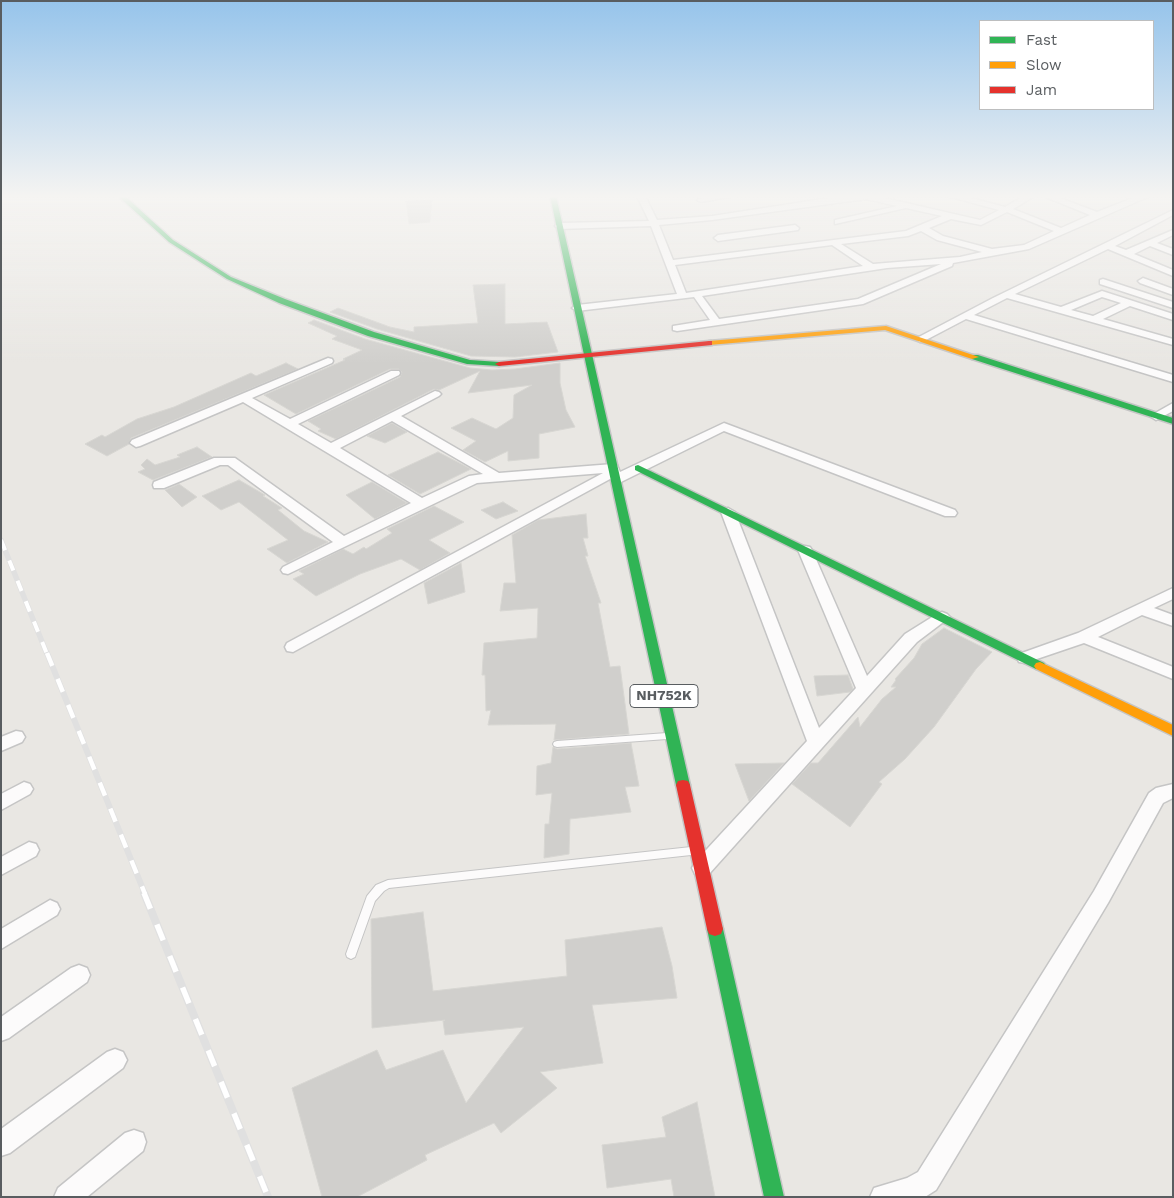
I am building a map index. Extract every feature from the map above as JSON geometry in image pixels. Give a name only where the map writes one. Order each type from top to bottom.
[{"type":"main road","points":[[188,252],[229,278],[282,301],[371,334],[470,362],[492,364],[886,328],[1173,421]]},
{"type":"main road","name":"NH752K","points":[[565,252],[774,1197]]},
{"type":"main road","points":[[638,468],[1173,731]]},
{"type":"street","points":[[666,252],[683,296]]},
{"type":"street","points":[[728,252],[730,256]]},
{"type":"street","points":[[670,263],[763,252]]},
{"type":"street","points":[[848,252],[872,268]]},
{"type":"street","points":[[677,328],[860,302],[960,260],[991,252]]},
{"type":"street","points":[[920,339],[1007,294],[1096,252]]},
{"type":"street","points":[[1121,252],[1173,273]]},
{"type":"street","points":[[1126,254],[1130,252]]},
{"type":"street","points":[[578,308],[683,296],[872,268],[960,260]]},
{"type":"street","points":[[1143,281],[1173,292]]},
{"type":"street","points":[[1103,282],[1173,305]]},
{"type":"street","points":[[696,294],[717,323]]},
{"type":"street","points":[[1007,294],[1168,340],[1173,333]]},
{"type":"street","points":[[1063,310],[1102,294],[1173,317]]},
{"type":"street","points":[[1094,319],[1130,303]]},
{"type":"street","points":[[965,316],[1173,379]]},
{"type":"street","points":[[136,443],[328,361]]},
{"type":"street","points":[[289,424],[395,373]]},
{"type":"street","points":[[331,448],[435,394]]},
{"type":"street","points":[[243,397],[331,448],[421,504]]},
{"type":"street","points":[[1156,416],[1173,406]]},
{"type":"street","points":[[392,416],[495,476]]},
{"type":"street","points":[[288,570],[465,482],[495,476],[614,473],[638,468],[724,427],[950,514]]},
{"type":"street","points":[[159,485],[218,461],[231,461],[343,542]]},
{"type":"street","points":[[293,647],[614,473]]},
{"type":"street","points":[[728,512],[816,744]]},
{"type":"street","points":[[804,550],[866,689]]},
{"type":"street","points":[[1025,658],[1084,637],[1173,593]]},
{"type":"street","points":[[1141,608],[1173,620]]},
{"type":"street","points":[[701,869],[917,633],[942,617]]},
{"type":"street","points":[[1084,637],[1173,673]]},
{"type":"street","points":[[1,803],[24,790]]},
{"type":"street","points":[[883,1197],[912,1190],[927,1181],[1101,897],[1156,798],[1163,793],[1173,791]]},
{"type":"street","points":[[1,867],[29,850]]},
{"type":"street","points":[[1,940],[50,909]]},
{"type":"street","points":[[1,1030],[79,975]]},
{"type":"street","points":[[1,1144],[115,1060]]},
{"type":"street","points":[[67,1197],[134,1142]]},
{"type":"lane","points":[[557,744],[673,736]]},
{"type":"lane","points":[[351,954],[371,899],[380,888],[388,884],[697,851]]},
{"type":"building","points":[[505,284],[505,324],[547,322],[558,352],[515,357],[471,356],[377,329],[330,312],[338,308],[390,327],[414,332],[414,327],[478,323],[473,285]]},
{"type":"building","points":[[314,320],[365,339],[470,368],[492,370],[515,369],[560,363],[560,383],[566,410],[575,427],[539,434],[539,458],[508,461],[508,451],[485,462],[463,450],[476,441],[451,428],[472,418],[496,429],[513,418],[514,395],[532,385],[468,393],[480,371],[439,390],[434,389],[336,439],[318,431],[321,429],[308,421],[400,377],[402,372],[399,369],[390,369],[296,414],[264,395],[345,360],[343,359],[362,350],[332,339],[337,336],[308,323]]},
{"type":"building","points":[[286,363],[298,369],[131,438],[129,444],[107,456],[85,444],[102,435],[105,437],[137,419],[174,407],[251,373],[256,376]]},
{"type":"building","points":[[392,423],[407,432],[385,443],[367,436]]},
{"type":"building","points":[[197,447],[212,457],[153,480],[138,472],[145,469],[141,465],[147,459],[155,465],[180,457],[177,455]]},
{"type":"building","points":[[438,452],[471,469],[420,494],[388,475]]},
{"type":"building","points":[[239,480],[265,495],[263,496],[282,508],[278,510],[304,531],[328,542],[287,563],[267,549],[288,540],[239,502],[221,510],[202,496]]},
{"type":"building","points":[[372,482],[407,503],[375,519],[346,495]]},
{"type":"building","points":[[179,484],[197,497],[182,507],[165,490]]},
{"type":"building","points":[[503,502],[518,511],[496,519],[481,510]]},
{"type":"building","points":[[434,506],[464,522],[429,540],[450,553],[420,570],[401,559],[360,574],[316,596],[293,579],[304,574],[299,571],[343,549],[353,554],[364,547],[366,549],[392,533],[387,529]]},
{"type":"building","points":[[586,514],[588,538],[583,538],[588,556],[585,556],[601,603],[598,603],[610,667],[620,666],[629,734],[554,740],[556,724],[488,725],[491,710],[486,711],[485,675],[482,675],[484,643],[537,638],[538,608],[500,611],[504,583],[516,583],[512,535],[538,520]]},
{"type":"building","points":[[461,563],[465,592],[428,604],[424,583]]},
{"type":"building","points":[[944,628],[992,652],[976,669],[934,727],[905,759],[879,782],[882,784],[850,827],[792,784],[811,763],[818,763],[858,717],[860,727],[882,699],[896,687],[891,687],[895,679],[914,658],[922,644]]},
{"type":"building","points":[[848,675],[853,689],[850,692],[817,696],[814,676]]},
{"type":"building","points":[[631,743],[639,786],[625,787],[631,812],[570,819],[569,854],[544,858],[545,824],[549,824],[552,793],[536,795],[537,766],[551,763],[553,747],[557,749]]},
{"type":"building","points":[[784,763],[749,801],[735,764]]},
{"type":"building","points":[[423,912],[433,991],[567,976],[565,940],[662,927],[672,966],[677,998],[592,1005],[603,1063],[540,1072],[557,1088],[501,1133],[494,1123],[425,1155],[427,1160],[357,1197],[322,1197],[292,1088],[377,1050],[386,1070],[443,1050],[466,1103],[524,1027],[445,1035],[443,1021],[445,1020],[372,1028],[371,919]]},
{"type":"building","points":[[697,1102],[715,1197],[674,1197],[671,1179],[607,1188],[602,1145],[666,1137],[662,1117]]},
{"type":"railway","points":[[1,540],[47,654]]},
{"type":"railway","points":[[47,653],[145,894]]},
{"type":"railway","points":[[144,893],[268,1197]]},
{"type":"traffic: fast","points":[[188,252],[229,278],[282,301],[371,334],[470,362],[499,364]]},
{"type":"traffic: fast","points":[[565,252],[683,785]]},
{"type":"traffic: fast","points":[[975,357],[1173,421]]},
{"type":"traffic: fast","points":[[638,468],[1040,666]]},
{"type":"traffic: fast","points":[[715,929],[774,1197]]},
{"type":"traffic: slow","points":[[709,343],[886,328],[975,357]]},
{"type":"traffic: slow","points":[[1040,666],[1173,731]]},
{"type":"traffic: jam","points":[[499,364],[709,343]]},
{"type":"traffic: jam","points":[[683,785],[715,929]]}]
